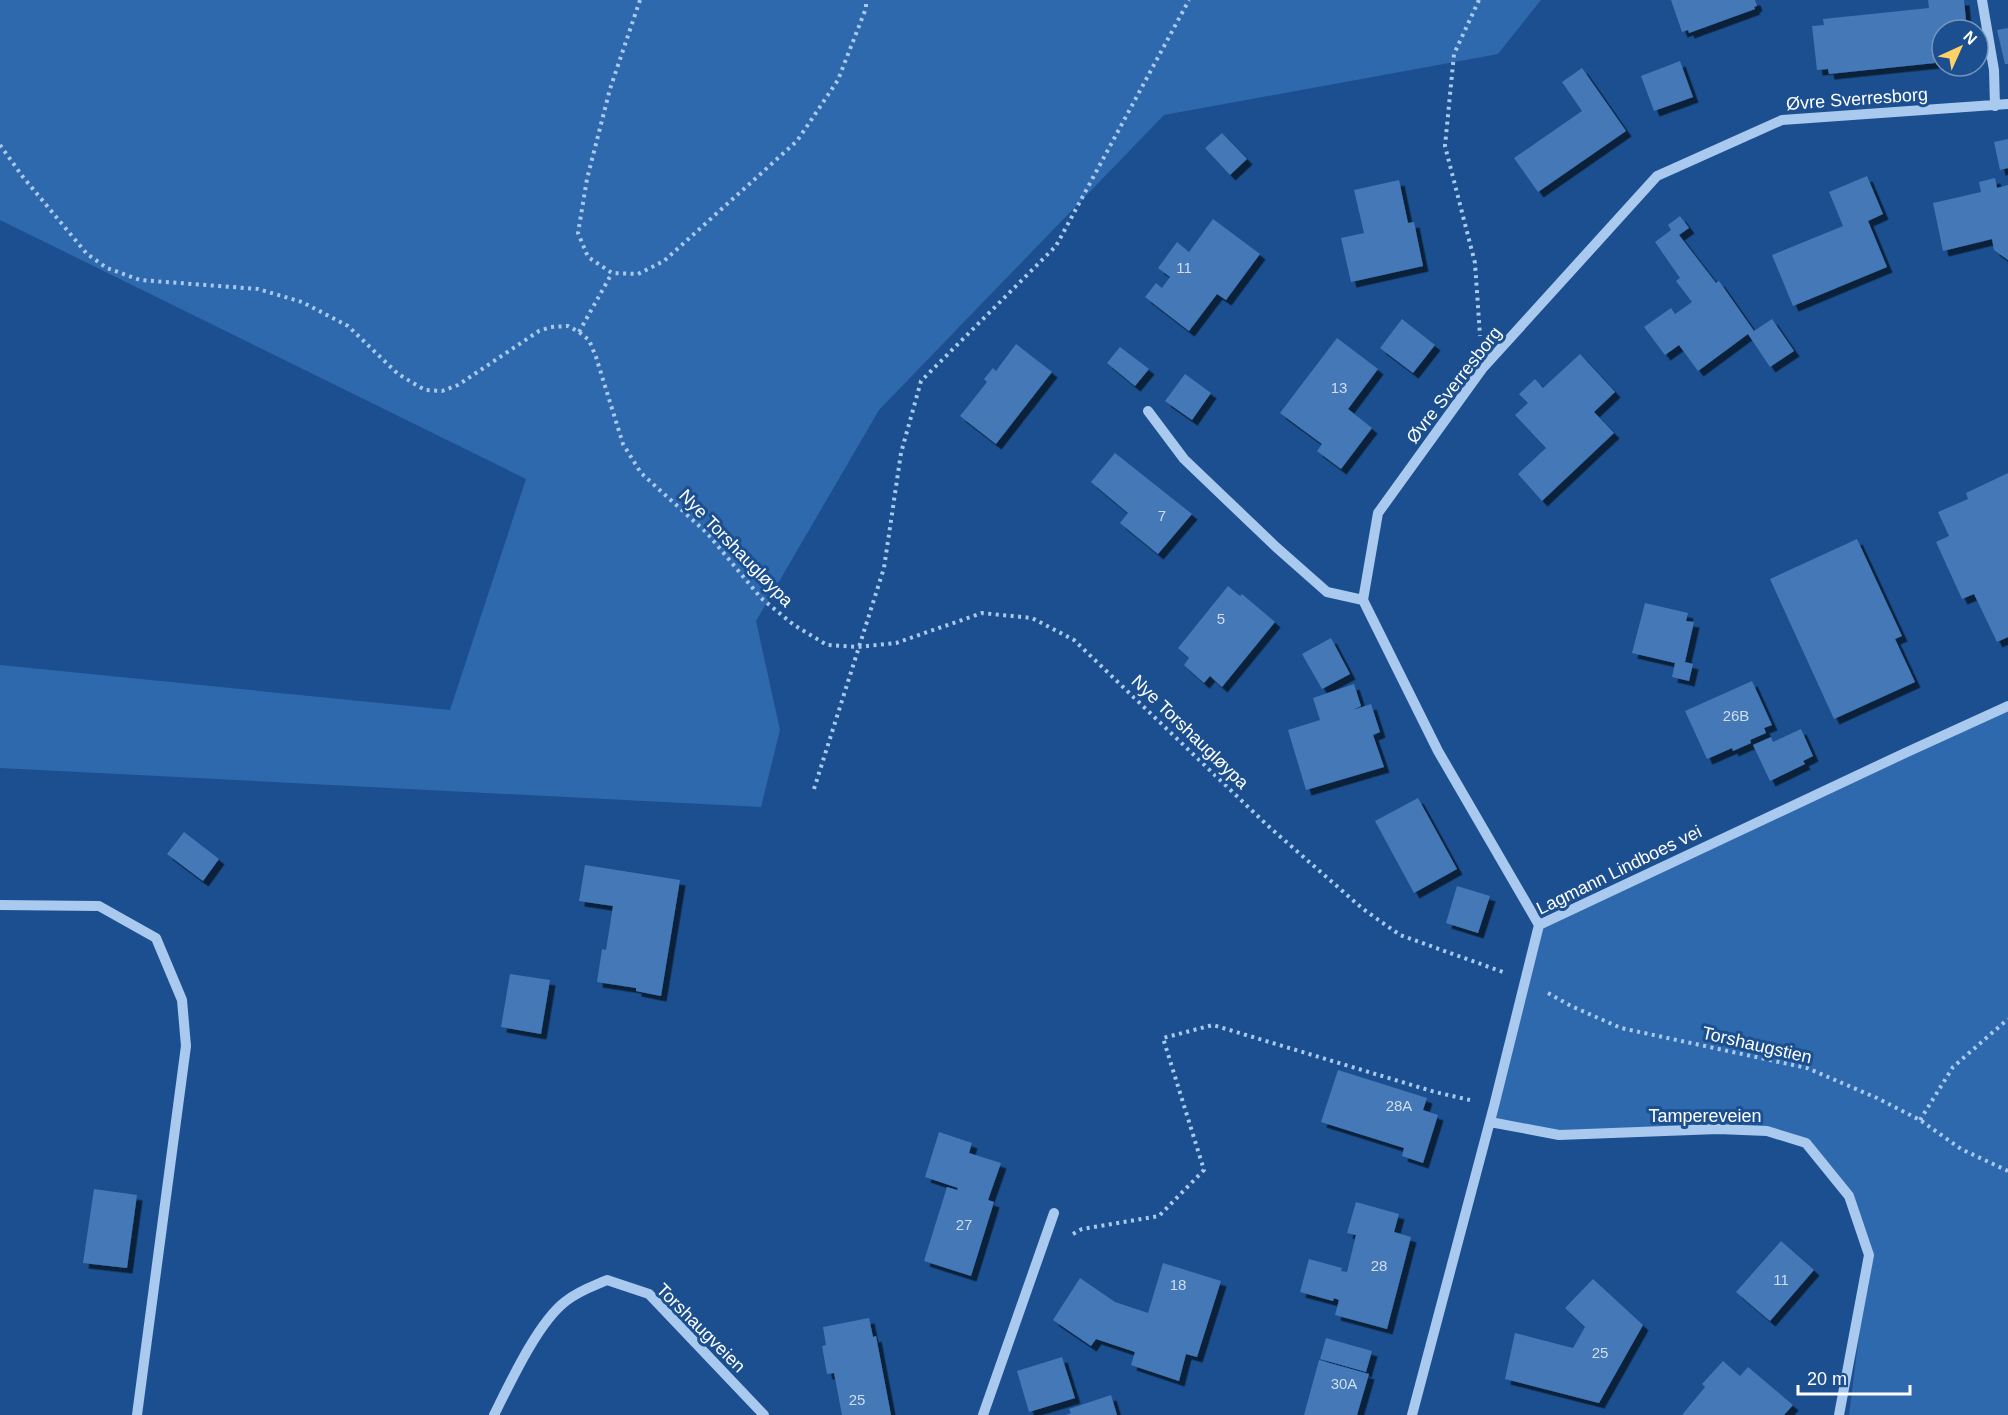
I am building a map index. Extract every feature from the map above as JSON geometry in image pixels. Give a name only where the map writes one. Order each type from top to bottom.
[{"type":"street","points":[[1982,0],[1994,70],[1995,106]]},
{"type":"street","name":"Øvre Sverresborg","points":[[1364,600],[1378,513],[1482,369],[1657,176],[1782,120],[2008,104]]},
{"type":"street","points":[[1148,411],[1184,459],[1327,592],[1364,600],[1438,751],[1539,925]]},
{"type":"street","name":"Lagmann Lindboes vei","points":[[1412,1415],[1494,1107],[1539,925],[2008,706]]},
{"type":"street","points":[[0,905],[99,906],[156,939],[182,1000],[186,1046],[137,1415]]},
{"type":"street","name":"Tampereveien","points":[[1490,1122],[1559,1135],[1718,1130],[1767,1131],[1806,1143],[1849,1196],[1869,1255],[1839,1415]]},
{"type":"street","points":[[983,1415],[1054,1213]]},
{"type":"street","name":"Torshaugveien","points":[[494,1415],[543,1325],[564,1302],[582,1290],[607,1280],[649,1294],[764,1415]]},
{"type":"path","points":[[640,0],[610,89],[587,179],[578,233],[588,257],[612,273],[638,274],[664,261],[797,141],[838,80],[866,8],[866,0]]},
{"type":"path","points":[[814,789],[884,568],[901,453],[921,381],[1056,246],[1189,0]]},
{"type":"path","points":[[1479,0],[1454,54],[1445,146],[1475,263],[1482,369]]},
{"type":"path","points":[[0,145],[23,177],[87,254],[107,268],[140,280],[258,288],[302,302],[348,326],[399,374],[425,390],[442,391],[458,385],[538,331],[551,327],[568,326],[579,332],[612,273]]},
{"type":"path","name":"Nye Torshaugløypa","points":[[579,332],[589,340],[623,444],[641,473],[707,533],[761,597],[794,625],[827,645],[858,647],[896,643],[982,612],[1032,618],[1074,640],[1267,825],[1363,909],[1400,935],[1525,980]]},
{"type":"path","name":"Torshaugstien","points":[[1525,980],[1571,1006],[1621,1028],[1808,1068],[1877,1098],[1920,1120],[1961,1149],[2008,1170]]},
{"type":"path","points":[[1920,1120],[1953,1067],[2008,1019]]},
{"type":"path","points":[[1040,1252],[1082,1229],[1159,1216],[1204,1170],[1163,1038],[1213,1025],[1435,1092],[1494,1107]]},
{"type":"shaded area","points":[[0,0],[1541,0],[1498,54],[1164,115],[879,410],[756,621],[780,730],[761,807],[0,768],[0,665],[450,710],[526,479],[0,220]]},
{"type":"shaded area","points":[[2008,706],[2008,1415],[1849,1415],[1869,1255],[1849,1196],[1806,1143],[1766,1131],[1559,1135],[1490,1122],[1539,925]]},
{"type":"building","points":[[1671,0],[1755,0],[1757,6],[1754,7],[1755,9],[1689,33],[1688,30],[1682,32]]},
{"type":"building","points":[[1928,0],[1964,0],[1966,18],[1930,18],[1930,64],[1829,74],[1828,69],[1817,70],[1812,26],[1824,25],[1823,19],[1929,8]]},
{"type":"building","points":[[2008,28],[2008,64],[2005,64],[1997,30]]},
{"type":"building","points":[[1680,61],[1693,97],[1654,111],[1641,76]]},
{"type":"building","points":[[1582,68],[1626,131],[1538,192],[1514,158],[1582,111],[1562,82]]},
{"type":"building","points":[[1222,133],[1247,159],[1230,175],[1205,148]]},
{"type":"building","points":[[2008,139],[2008,168],[2000,170],[1994,142]]},
{"type":"building","points":[[1867,176],[1883,214],[1868,221],[1887,267],[1793,306],[1772,255],[1843,226],[1829,192]]},
{"type":"building","points":[[1995,178],[1997,188],[2008,185],[2008,260],[1994,250],[1992,239],[1943,251],[1933,203],[1981,192],[1979,182]]},
{"type":"building","points":[[1399,180],[1408,223],[1414,222],[1423,266],[1351,282],[1341,238],[1364,233],[1354,190]]},
{"type":"building","points":[[1680,216],[1689,228],[1679,235],[1716,283],[1719,281],[1754,331],[1772,319],[1794,351],[1770,367],[1748,334],[1698,371],[1679,345],[1665,355],[1644,327],[1671,308],[1675,314],[1692,302],[1676,281],[1680,278],[1655,242],[1671,230],[1668,225]]},
{"type":"building","points":[[1213,219],[1260,254],[1226,300],[1217,294],[1189,331],[1145,297],[1156,283],[1162,288],[1170,277],[1158,268],[1177,242],[1189,252]]},
{"type":"building","points":[[1402,319],[1435,345],[1413,373],[1380,348]]},
{"type":"building","points":[[1337,338],[1378,369],[1348,409],[1372,428],[1341,469],[1317,451],[1322,444],[1280,413]]},
{"type":"building","points":[[1016,344],[1052,372],[996,444],[960,416],[987,382],[984,379],[993,368],[996,371]]},
{"type":"building","points":[[1120,347],[1149,369],[1135,386],[1107,363]]},
{"type":"building","points":[[1580,354],[1615,392],[1594,412],[1614,433],[1542,501],[1518,474],[1546,448],[1515,415],[1528,403],[1519,394],[1535,379],[1543,388]]},
{"type":"building","points":[[1185,374],[1211,393],[1192,420],[1165,401]]},
{"type":"building","points":[[1115,453],[1192,514],[1158,554],[1120,523],[1128,513],[1091,482]]},
{"type":"building","points":[[2008,473],[2008,637],[1997,642],[1974,594],[1962,599],[1936,542],[1949,536],[1938,512],[1968,499],[1966,493]]},
{"type":"building","points":[[1857,539],[1902,636],[1895,639],[1915,682],[1834,719],[1770,579]]},
{"type":"building","points":[[1228,586],[1240,596],[1242,594],[1275,622],[1222,687],[1210,676],[1204,683],[1184,665],[1189,658],[1178,648]]},
{"type":"building","points":[[1645,603],[1688,613],[1686,621],[1694,622],[1685,662],[1693,664],[1689,681],[1672,677],[1675,663],[1632,653]]},
{"type":"building","points":[[1331,638],[1350,674],[1322,689],[1302,654]]},
{"type":"building","points":[[1752,681],[1772,725],[1764,728],[1766,733],[1750,740],[1751,743],[1707,759],[1685,711]]},
{"type":"building","points":[[1354,684],[1361,706],[1353,710],[1371,704],[1380,732],[1373,735],[1384,767],[1306,790],[1288,730],[1320,720],[1313,698]]},
{"type":"building","points":[[1801,729],[1813,756],[1803,761],[1805,764],[1770,781],[1753,745],[1771,737],[1773,742]]},
{"type":"building","points":[[1418,798],[1457,869],[1414,893],[1375,821]]},
{"type":"building","points":[[184,832],[219,859],[203,881],[167,854]]},
{"type":"building","points":[[585,865],[680,880],[661,996],[636,991],[636,988],[597,982],[602,949],[606,950],[613,906],[579,901]]},
{"type":"building","points":[[1457,886],[1490,896],[1478,933],[1446,923]]},
{"type":"building","points":[[510,974],[550,980],[541,1034],[501,1027]]},
{"type":"building","points":[[1338,1070],[1427,1098],[1423,1110],[1438,1115],[1423,1163],[1402,1156],[1404,1148],[1321,1122]]},
{"type":"building","points":[[939,1132],[972,1143],[969,1153],[1001,1163],[988,1200],[994,1202],[971,1276],[924,1261],[947,1187],[957,1190],[958,1188],[925,1177]]},
{"type":"building","points":[[94,1189],[137,1195],[127,1268],[83,1263]]},
{"type":"building","points":[[1356,1202],[1399,1214],[1394,1232],[1411,1237],[1387,1329],[1335,1315],[1339,1300],[1334,1298],[1333,1301],[1300,1292],[1309,1259],[1342,1268],[1341,1271],[1347,1272],[1356,1235],[1347,1233]]},
{"type":"building","points":[[1781,1241],[1814,1270],[1770,1321],[1736,1292]]},
{"type":"building","points":[[1163,1263],[1221,1281],[1197,1357],[1186,1354],[1179,1381],[1131,1365],[1135,1352],[1096,1339],[1091,1346],[1053,1320],[1080,1278],[1115,1302],[1148,1313]]},
{"type":"building","points":[[1593,1279],[1643,1325],[1599,1403],[1505,1379],[1515,1333],[1573,1348],[1585,1327],[1565,1308]]},
{"type":"building","points":[[869,1318],[873,1337],[876,1336],[891,1415],[842,1415],[834,1373],[827,1374],[822,1346],[826,1345],[823,1327]]},
{"type":"building","points":[[1326,1338],[1372,1351],[1366,1372],[1320,1359]]},
{"type":"building","points":[[1062,1357],[1075,1398],[1029,1412],[1017,1371]]},
{"type":"building","points":[[1319,1360],[1369,1374],[1357,1415],[1304,1415]]},
{"type":"building","points":[[1723,1361],[1740,1376],[1748,1367],[1793,1405],[1784,1415],[1682,1415],[1705,1387],[1702,1384]]},
{"type":"building","points":[[1111,1395],[1117,1415],[1066,1415],[1071,1413],[1069,1409]]}]
